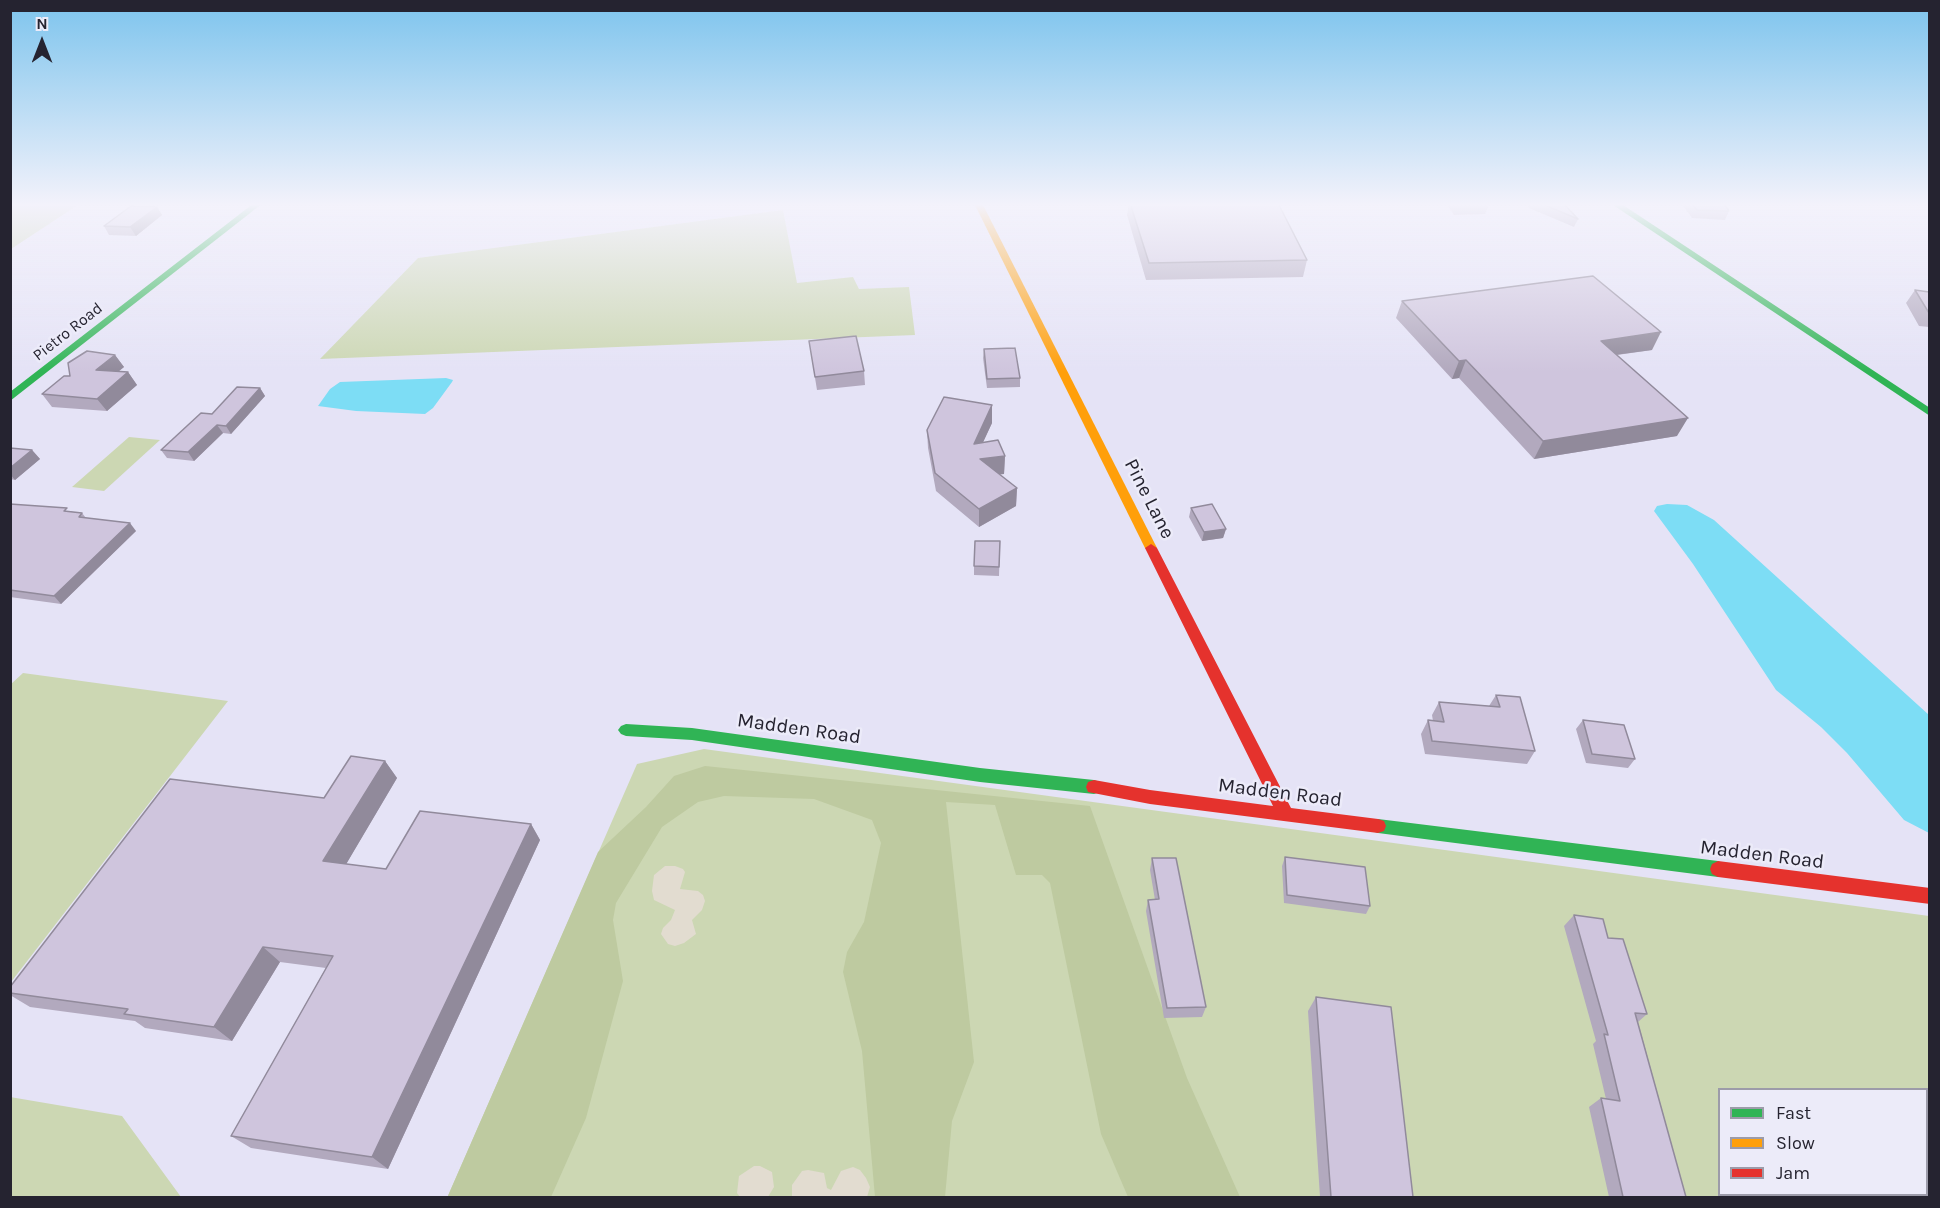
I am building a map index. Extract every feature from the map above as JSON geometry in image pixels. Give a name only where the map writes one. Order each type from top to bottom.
[{"type":"street","name":"Pietro Road","points":[[10,398],[187,259]]},
{"type":"street","name":"Pine Lane","points":[[1006,259],[1285,813]]},
{"type":"street","points":[[1699,259],[1929,413]]},
{"type":"street","name":"Madden Road","points":[[626,730],[692,734],[980,775],[1067,783],[1150,797],[1929,896]]},
{"type":"green space","points":[[417,259],[792,259],[797,283],[853,277],[859,289],[909,287],[915,335],[320,359]]},
{"type":"green space","points":[[129,437],[160,440],[104,491],[72,487]]},
{"type":"green space","points":[[23,673],[228,701],[11,982],[10,685]]},
{"type":"green space","points":[[704,749],[1929,916],[1929,1197],[447,1198],[637,764]]},
{"type":"green space","points":[[705,766],[1090,806],[1187,1078],[1240,1197],[1128,1197],[1101,1134],[1050,883],[1042,875],[1016,875],[995,805],[946,802],[974,1062],[952,1121],[945,1197],[875,1197],[862,1051],[843,972],[847,952],[864,922],[881,843],[872,820],[814,799],[724,796],[698,802],[662,827],[616,903],[613,920],[623,981],[586,1118],[551,1197],[447,1198],[598,852],[646,807],[674,776]]},
{"type":"green space","points":[[10,1097],[122,1116],[181,1197],[11,1197]]},
{"type":"sand","points":[[665,866],[683,869],[685,872],[680,889],[698,891],[703,895],[705,901],[702,910],[692,920],[696,934],[684,943],[675,946],[668,944],[661,934],[675,910],[654,900],[652,891],[654,875]]},
{"type":"sand","points":[[754,1166],[760,1166],[772,1172],[774,1187],[768,1197],[740,1197],[737,1193],[739,1176]]},
{"type":"sand","points":[[853,1167],[860,1170],[866,1178],[870,1187],[867,1197],[792,1197],[792,1185],[802,1171],[824,1173],[827,1188],[831,1190],[841,1171]]},
{"type":"water","points":[[446,378],[453,380],[433,408],[425,414],[356,411],[318,406],[330,389],[340,382]]},
{"type":"water","points":[[1687,505],[1714,520],[1929,715],[1929,833],[1904,820],[1847,753],[1821,727],[1776,690],[1693,564],[1654,511],[1657,506]]},
{"type":"building","points":[[1148,259],[1307,260],[1149,263]]},
{"type":"building","points":[[1593,276],[1661,332],[1601,341],[1688,418],[1543,441],[1466,360],[1459,361],[1402,301]]},
{"type":"building","points":[[1915,290],[1929,292],[1929,313]]},
{"type":"building","points":[[856,336],[864,371],[815,377],[809,341]]},
{"type":"building","points":[[1015,348],[1020,378],[987,379],[984,349]]},
{"type":"building","points":[[87,351],[115,355],[96,370],[128,372],[97,399],[42,394],[64,376],[70,376],[68,363]]},
{"type":"building","points":[[237,387],[260,388],[226,426],[217,425],[188,452],[161,450],[201,413],[212,414]]},
{"type":"building","points":[[944,397],[992,405],[974,444],[998,440],[1005,456],[980,459],[1017,488],[979,509],[935,473],[927,430]]},
{"type":"building","points":[[10,448],[32,450],[10,468]]},
{"type":"building","points":[[10,504],[67,508],[64,511],[82,513],[79,517],[130,523],[54,596],[10,590]]},
{"type":"building","points":[[1212,504],[1226,529],[1204,532],[1191,508]]},
{"type":"building","points":[[975,541],[1000,541],[999,567],[974,566]]},
{"type":"building","points":[[1496,695],[1520,697],[1535,751],[1432,741],[1428,720],[1444,722],[1439,702],[1500,707]]},
{"type":"building","points":[[1583,720],[1624,725],[1635,759],[1592,754]]},
{"type":"building","points":[[351,756],[385,761],[323,861],[386,869],[420,811],[531,824],[372,1157],[231,1136],[333,956],[263,947],[214,1027],[124,1014],[128,1009],[10,993],[10,987],[170,779],[324,798]]},
{"type":"building","points":[[1285,857],[1365,867],[1370,906],[1287,895]]},
{"type":"building","points":[[1152,858],[1176,858],[1206,1007],[1167,1008],[1148,900],[1159,899]]},
{"type":"building","points":[[1574,915],[1603,919],[1608,938],[1623,939],[1647,1014],[1635,1013],[1686,1197],[1623,1197],[1601,1098],[1620,1101],[1604,1034],[1608,1035]]},
{"type":"building","points":[[1316,997],[1391,1007],[1413,1197],[1331,1197]]},
{"type":"traffic: fast","points":[[10,398],[187,259]]},
{"type":"traffic: fast","points":[[1699,259],[1930,413]]},
{"type":"traffic: fast","points":[[626,730],[692,734],[980,775],[1094,787]]},
{"type":"traffic: fast","points":[[1378,826],[1718,869]]},
{"type":"traffic: slow","points":[[1006,259],[1151,548]]},
{"type":"traffic: jam","points":[[1151,548],[1285,813]]},
{"type":"traffic: jam","points":[[1094,787],[1150,797],[1378,826]]},
{"type":"traffic: jam","points":[[1718,869],[1930,896]]}]
